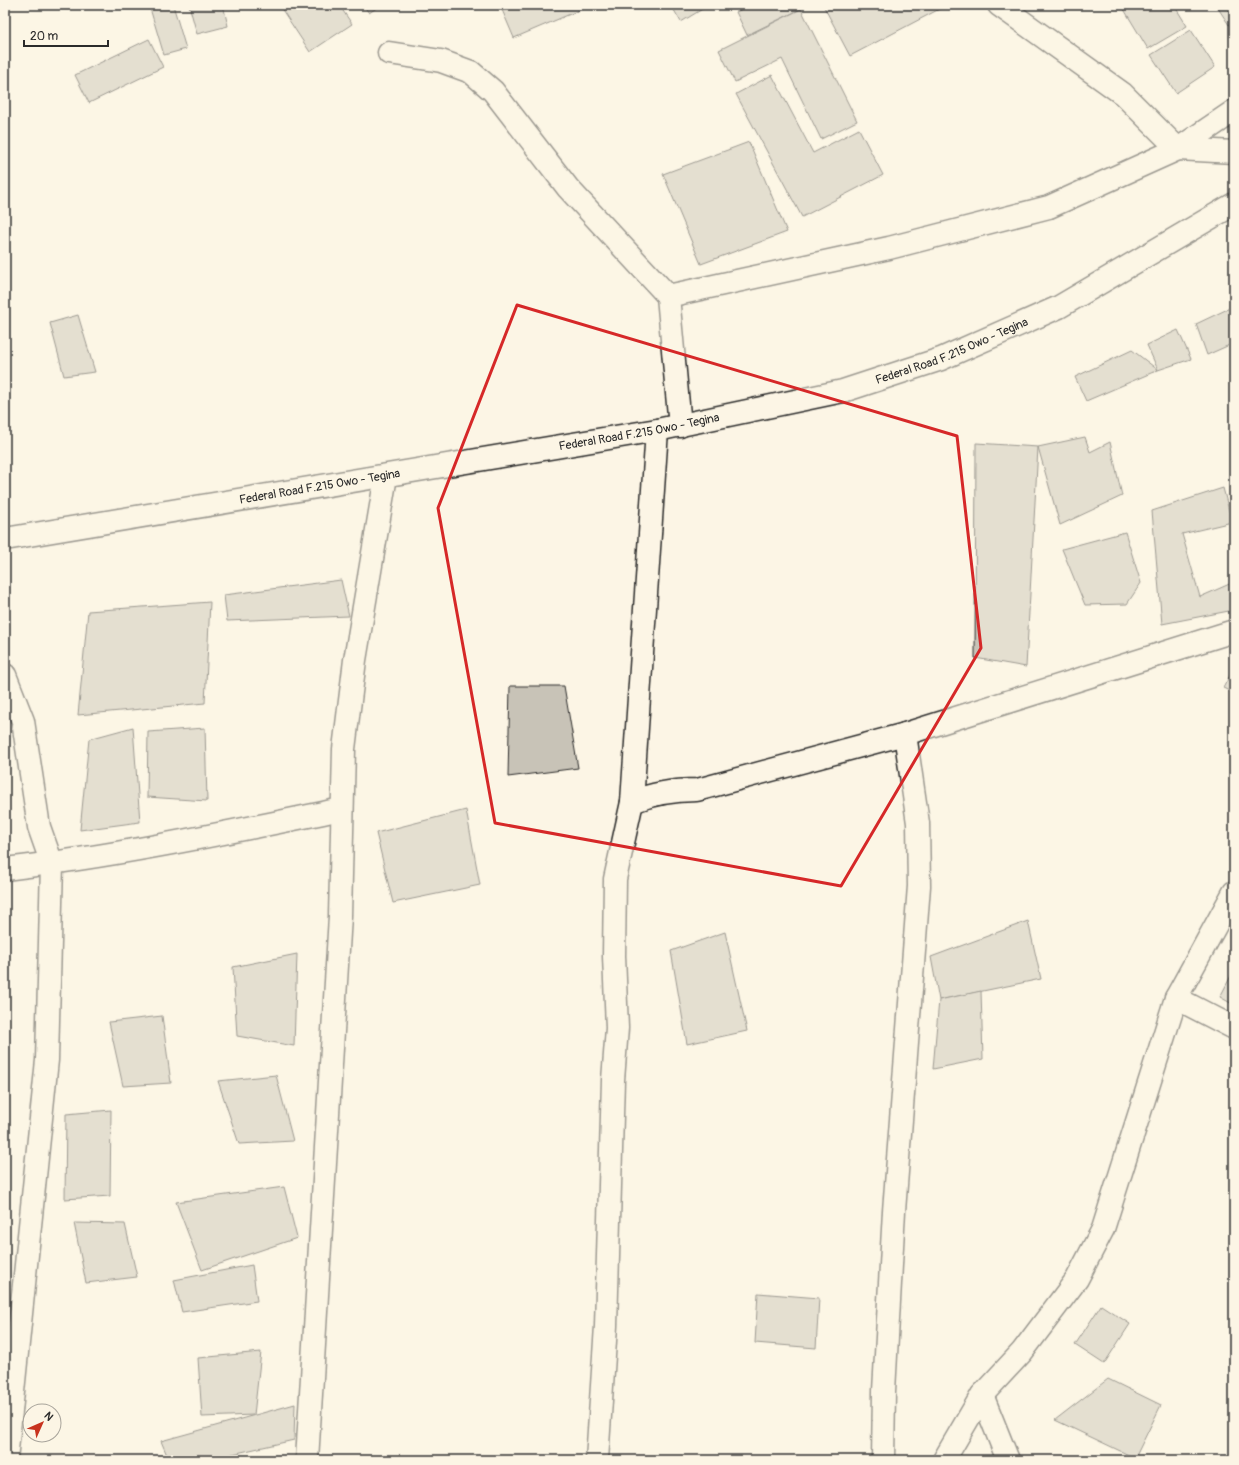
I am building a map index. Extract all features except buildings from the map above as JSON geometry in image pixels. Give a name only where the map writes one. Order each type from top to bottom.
[{"type":"street","points":[[999,5],[1123,94],[1178,149],[1234,152]]},
{"type":"street","points":[[388,53],[441,61],[471,72],[493,91],[568,188],[668,296],[680,426]]},
{"type":"street","points":[[668,296],[889,248],[1049,206],[1178,149],[1234,111]]},
{"type":"street","name":"Federal Road F.215 Owo - Tegina","points":[[5,538],[386,476],[680,426],[843,391],[941,359],[1059,307],[1234,204]]},
{"type":"street","points":[[597,1460],[606,1326],[613,1080],[616,1028],[614,956],[615,879],[632,802],[657,430]]},
{"type":"street","points":[[307,1460],[340,916],[344,749],[355,660],[386,476]]},
{"type":"street","points":[[632,802],[652,794],[674,790],[697,790],[905,734],[1234,631]]},
{"type":"street","points":[[5,675],[23,721],[39,826],[52,864],[47,1060],[6,1460]]},
{"type":"street","points":[[883,1460],[884,1391],[893,1219],[919,886],[918,823],[905,734]]},
{"type":"street","points":[[5,869],[52,864],[220,834],[342,809]]},
{"type":"street","points":[[944,1460],[982,1395],[1022,1352],[1072,1285],[1103,1229],[1176,998],[1234,892]]},
{"type":"street","points":[[1176,998],[1234,1028]]},
{"type":"street","points":[[982,1395],[1008,1460]]},
{"type":"highlighted area","points":[[517,305],[957,436],[981,648],[841,886],[495,823],[438,508]]}]
